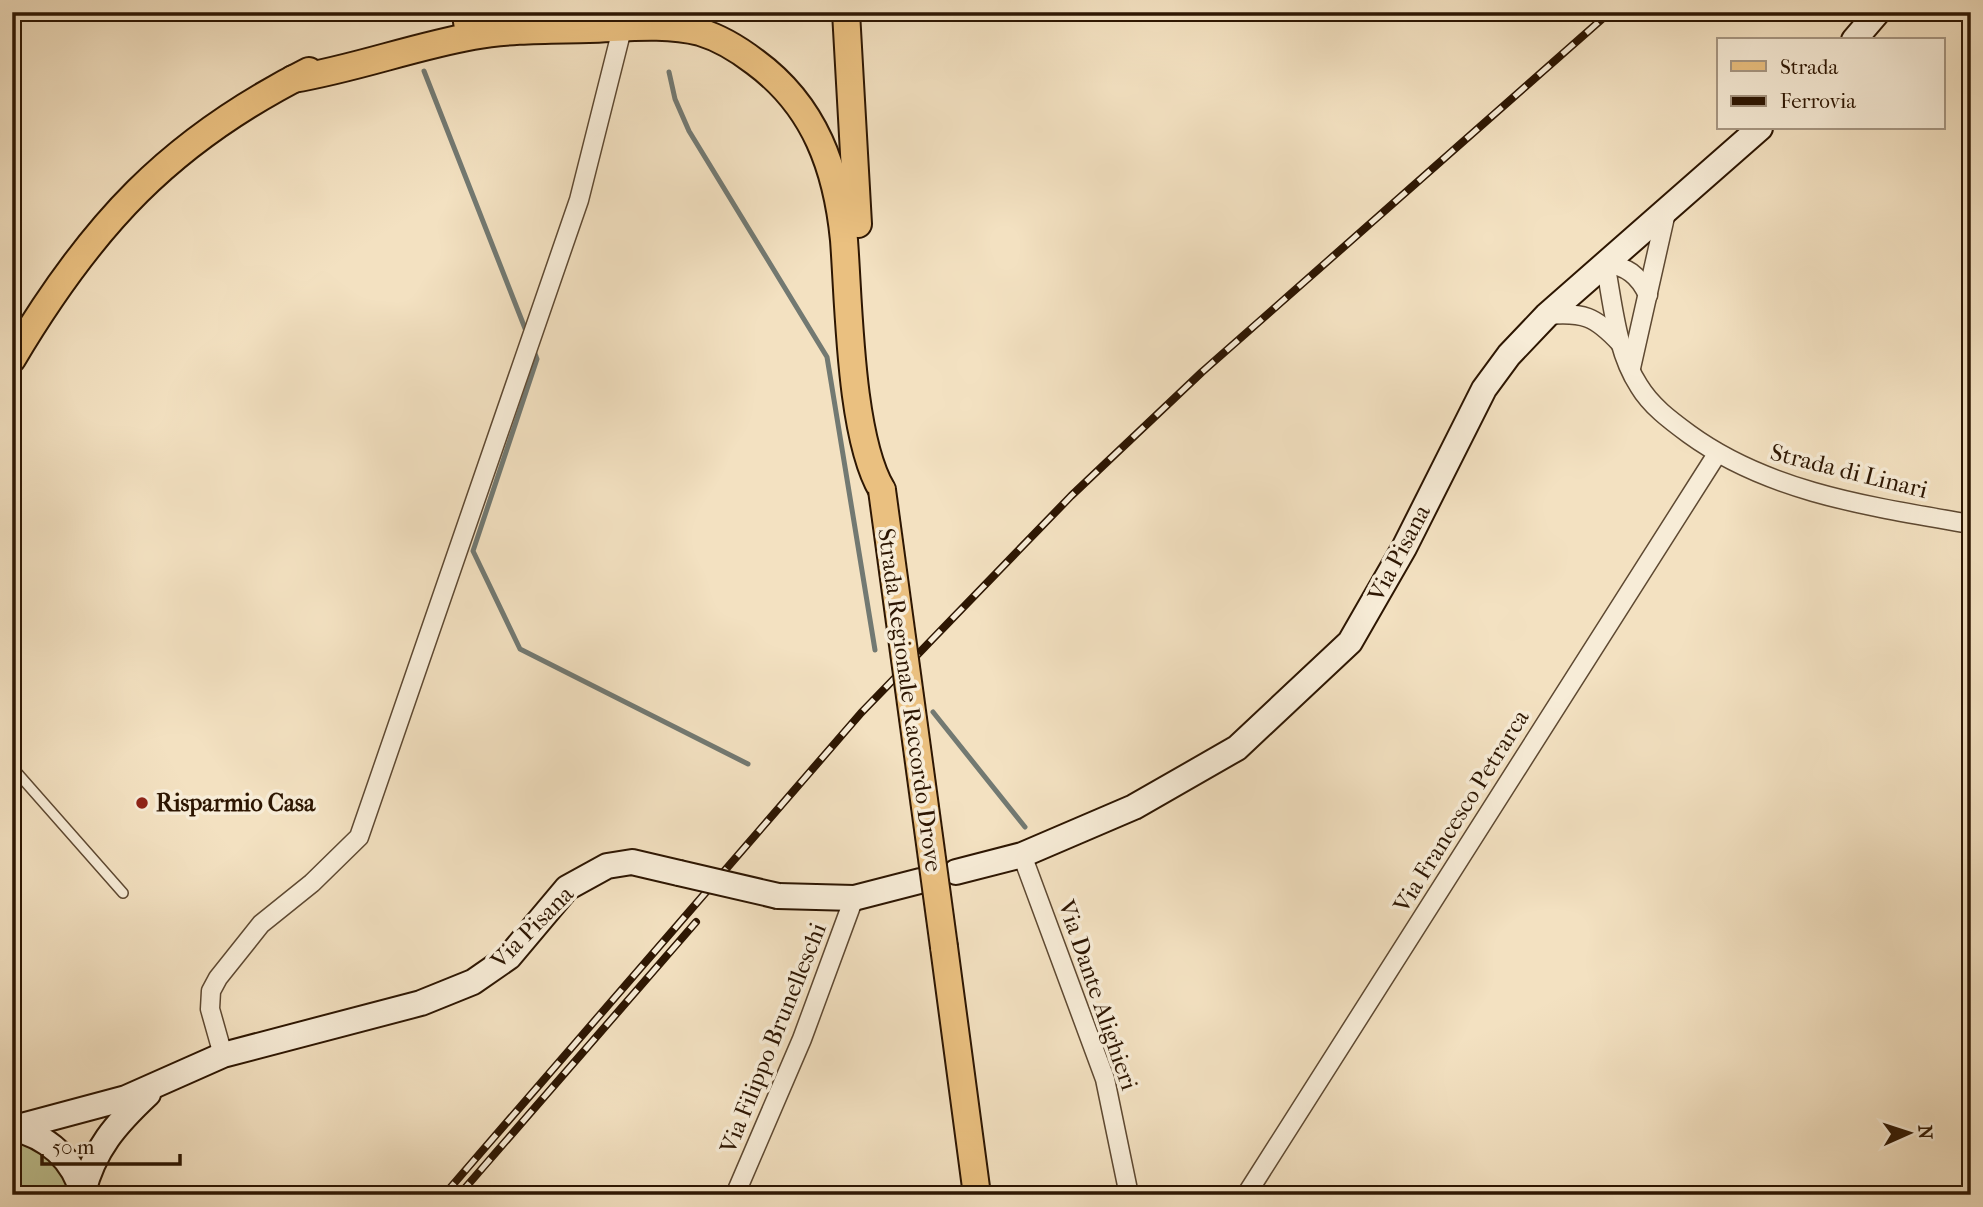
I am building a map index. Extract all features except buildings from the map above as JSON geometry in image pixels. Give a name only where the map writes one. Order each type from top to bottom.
[{"type":"main road","points":[[12,359],[82,252],[136,190],[213,126],[293,79],[369,47],[475,17],[656,12]]},
{"type":"main road","points":[[846,12],[848,204]]},
{"type":"main road","points":[[848,204],[864,138],[862,12]]},
{"type":"main road","points":[[293,79],[343,70],[439,43],[493,33],[614,28],[698,32],[721,40],[751,58],[791,94],[810,120],[848,204]]},
{"type":"main road","name":"Strada Regionale Raccordo Drove","points":[[848,204],[859,408],[869,460],[882,490],[978,1195]]},
{"type":"street","points":[[1856,38],[1878,12]]},
{"type":"street","points":[[223,1055],[210,1009],[211,991],[218,978],[261,925],[312,883],[359,837],[579,200],[620,37]]},
{"type":"street","name":"Via Pisana","points":[[956,872],[1022,855],[1134,807],[1237,748],[1350,642],[1404,548],[1484,389],[1509,355],[1547,315],[1758,130]]},
{"type":"street","points":[[1631,368],[1667,208]]},
{"type":"street","points":[[1605,263],[1631,271],[1640,279],[1648,295]]},
{"type":"street","name":"Strada di Linari","points":[[1605,263],[1621,344],[1638,386],[1665,416],[1717,454],[1760,476],[1814,492],[1971,524]]},
{"type":"street","name":"Strada di Linari","points":[[1547,315],[1569,313],[1597,320],[1621,344]]},
{"type":"street","name":"Via Francesco Petrarca","points":[[1246,1195],[1717,454]]},
{"type":"street","name":"Via Dante Alighieri","points":[[1022,855],[1105,1079],[1129,1195]]},
{"type":"street","name":"Via Pisana","points":[[13,1128],[96,1108],[156,1087],[223,1055],[421,1003],[472,982],[509,957],[567,888],[607,866],[632,862],[778,896],[854,898],[919,881]]},
{"type":"street","name":"Via Filippo Brunelleschi","points":[[735,1195],[802,1039],[854,898]]},
{"type":"street","name":"Via Pisana","points":[[83,1193],[90,1166],[103,1142],[119,1122],[156,1087]]},
{"type":"street","name":"Via Pisana","points":[[13,1128],[38,1136],[58,1150],[73,1169],[83,1193]]},
{"type":"lane","points":[[12,767],[123,893]]},
{"type":"green space","points":[[12,1142],[32,1148],[49,1160],[63,1176],[71,1195],[12,1195]]},
{"type":"waterway","points":[[424,71],[528,336]]},
{"type":"waterway","points":[[669,72],[675,99],[689,131],[827,357],[875,650]]},
{"type":"waterway","points":[[533,348],[537,359],[473,551],[520,649],[748,764]]},
{"type":"waterway","points":[[933,712],[1025,827]]},
{"type":"railway","points":[[444,1195],[861,713],[1071,496],[1202,372],[1610,12]]},
{"type":"railway","points":[[459,1195],[696,922]]},
{"type":"place","name":"Risparmio Casa","points":[[142,803]]}]
